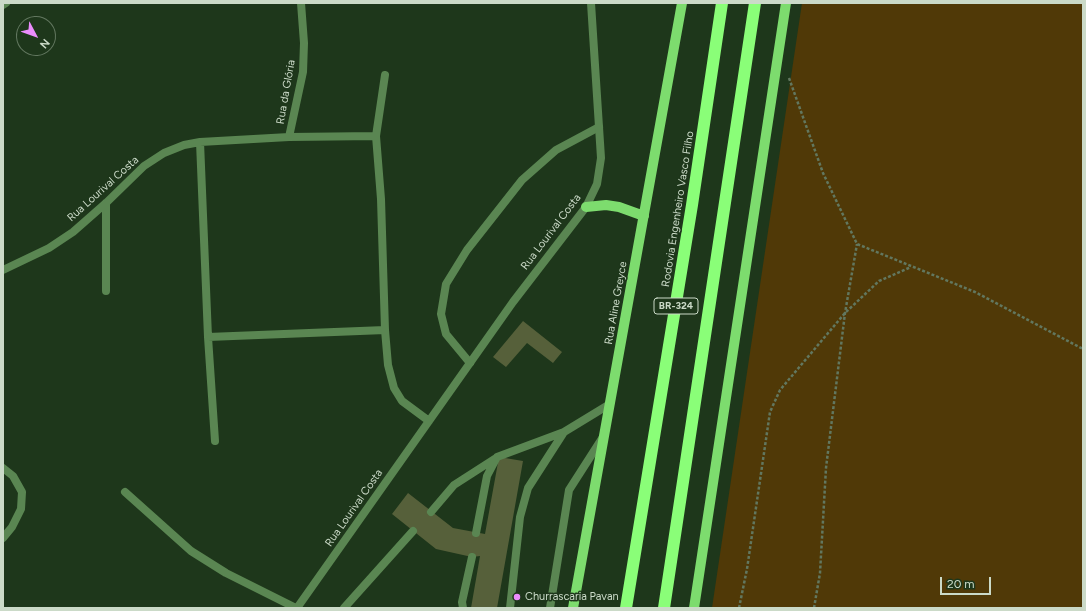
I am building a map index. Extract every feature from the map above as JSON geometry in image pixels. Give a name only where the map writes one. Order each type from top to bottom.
[{"type":"highway","name":"Rodovia Engenheiro Vasco Filho","points":[[626,608],[692,205],[722,3]]},
{"type":"highway","name":"BR-324","points":[[664,608],[755,3]]},
{"type":"main road","name":"Rua Aline Greyce","points":[[573,608],[682,3]]},
{"type":"main road","points":[[694,608],[786,3]]},
{"type":"main road","points":[[586,207],[606,205],[619,207],[644,216]]},
{"type":"street","name":"Rua da Glória","points":[[289,137],[303,72],[304,43],[301,3]]},
{"type":"street","name":"Rua Lourival Costa","points":[[296,608],[522,290],[586,207],[597,184],[602,158],[591,3]]},
{"type":"street","points":[[384,75],[376,136],[383,246],[385,330],[388,365],[394,388],[402,401],[429,421]]},
{"type":"street","points":[[470,363],[446,334],[441,314],[446,284],[468,250],[522,180],[556,150],[599,127]]},
{"type":"street","name":"Rua Lourival Costa","points":[[3,270],[49,248],[72,232],[106,203],[144,166],[164,153],[184,145],[200,142],[289,137],[376,136]]},
{"type":"street","points":[[200,142],[208,337],[215,441]]},
{"type":"street","points":[[106,203],[106,291]]},
{"type":"street","points":[[208,337],[385,330]]},
{"type":"street","points":[[431,512],[454,485],[497,457],[564,432],[610,404]]},
{"type":"street","points":[[510,608],[520,517],[528,488],[564,432]]},
{"type":"street","points":[[550,608],[569,490],[604,434]]},
{"type":"street","points":[[476,533],[487,476],[497,457]]},
{"type":"street","points":[[3,468],[13,476],[22,492],[21,509],[12,527],[3,538]]},
{"type":"street","points":[[125,492],[191,551],[226,573],[296,608]]},
{"type":"street","points":[[344,608],[413,531]]},
{"type":"street","points":[[463,608],[462,602],[472,556]]},
{"type":"path","points":[[788,75],[823,173],[857,244],[845,313],[826,468],[820,573],[814,608]]},
{"type":"path","points":[[857,244],[975,292],[1083,349]]},
{"type":"path","points":[[739,608],[747,569],[770,412],[780,390],[845,313],[879,280],[911,267]]},
{"type":"shaded area","points":[[802,3],[1083,3],[1083,608],[712,608]]},
{"type":"building","points":[[523,321],[562,352],[553,363],[527,343],[506,367],[493,357]]},
{"type":"building","points":[[499,457],[523,461],[497,608],[471,608],[480,556],[472,557],[436,549],[392,514],[408,493],[453,528],[485,534]]},
{"type":"place","name":"Churrascaria Pavan","points":[[517,597]]}]
